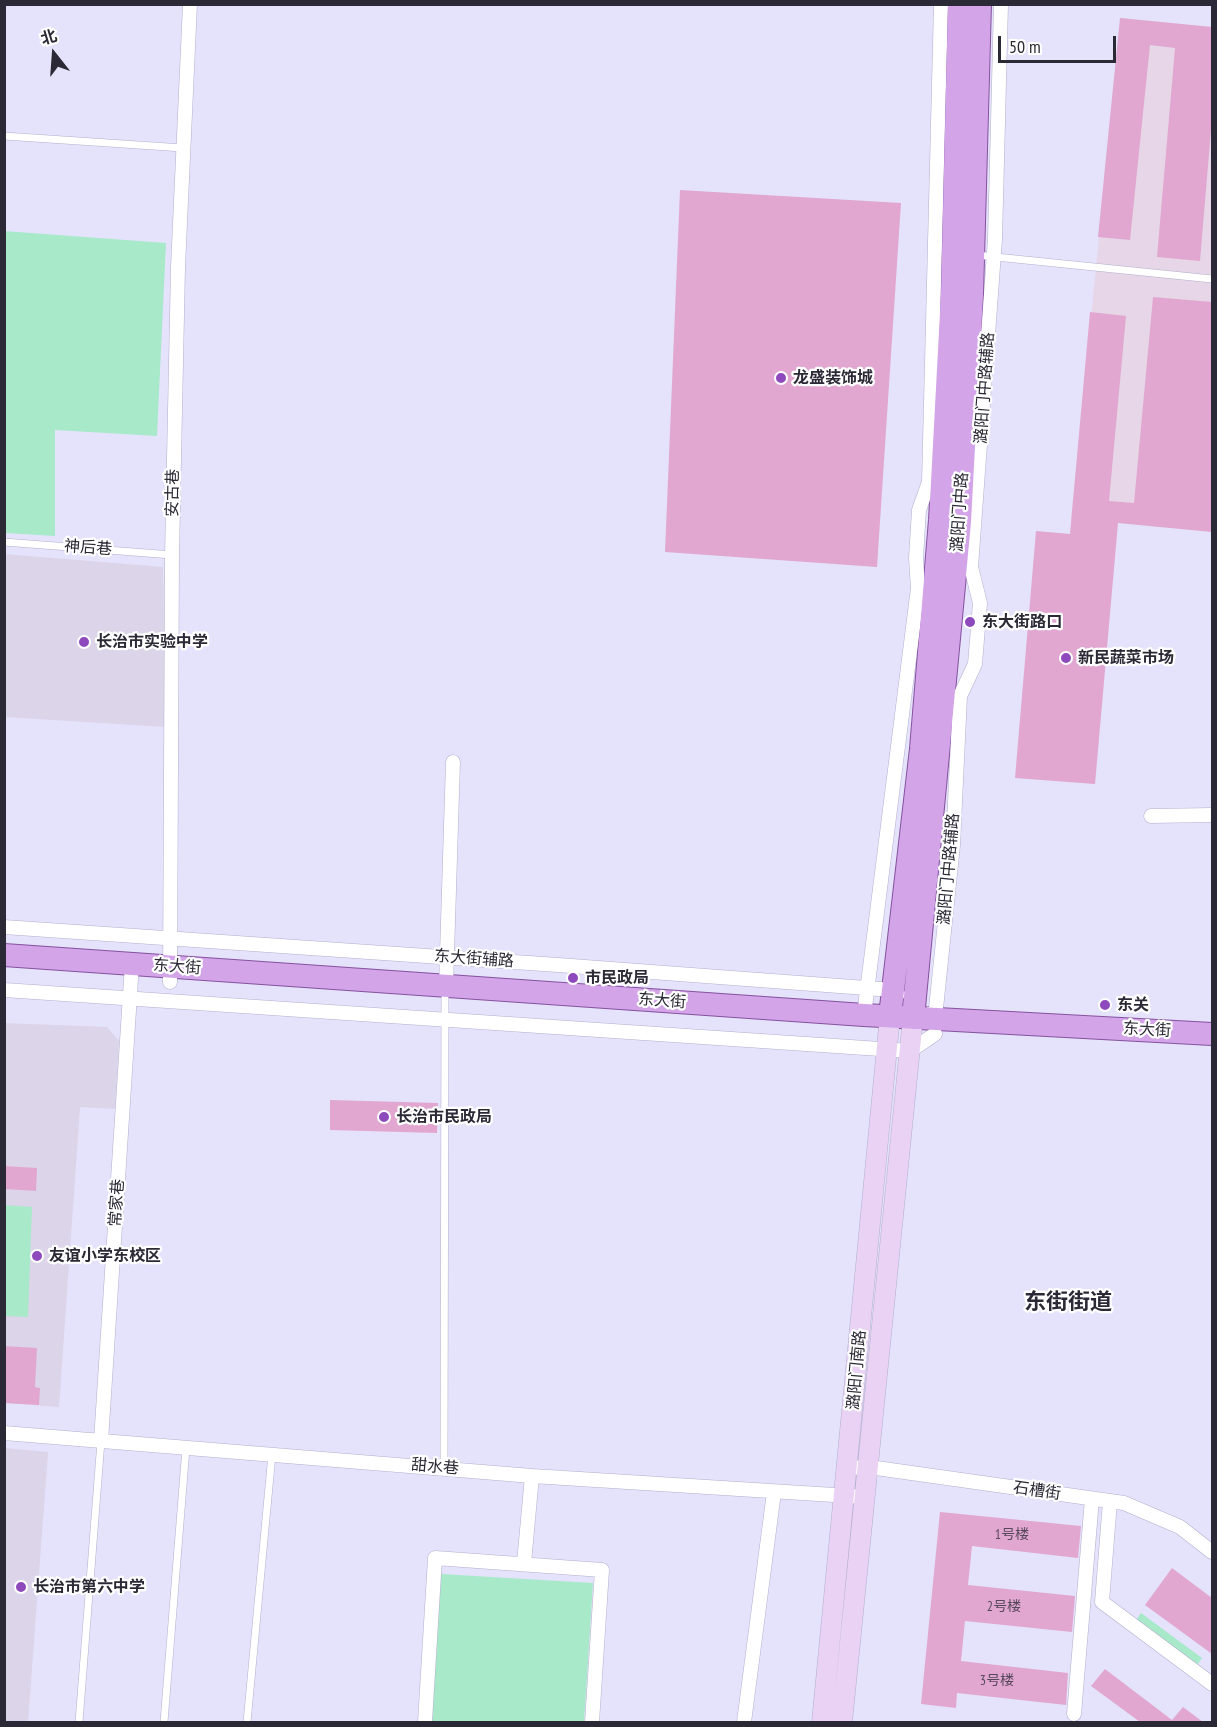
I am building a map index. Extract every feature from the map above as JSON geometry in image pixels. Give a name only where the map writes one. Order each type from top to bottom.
[{"type":"main road","name":"潞阳门中路","points":[[888,1032],[921,749],[939,532],[973,254],[959,4]]},
{"type":"main road","name":"潞阳门中路","points":[[920,1026],[960,522],[973,254],[980,4]]},
{"type":"main road","name":"东大街","points":[[4,955],[131,980]]},
{"type":"main road","name":"东大街","points":[[4,970],[131,980],[170,974],[445,1002],[888,1032],[920,1026],[1212,1034]]},
{"type":"main road","name":"东大街","points":[[445,1002],[864,1015],[888,1032]]},
{"type":"main road","name":"东大街","points":[[920,1026],[1212,1048]]},
{"type":"main road","name":"潞阳门南路","points":[[842,1722],[920,1026]]},
{"type":"main road","name":"潞阳门南路","points":[[822,1722],[888,1032]]},
{"type":"street","name":"安古巷","points":[[170,974],[172,555],[178,267],[190,4]]},
{"type":"street","points":[[864,1015],[918,588],[916,558],[919,510],[929,482],[940,4]]},
{"type":"street","points":[[973,254],[1001,4]]},
{"type":"street","points":[[4,990],[131,980],[445,1002],[453,762]]},
{"type":"street","points":[[1151,816],[1212,815]]},
{"type":"street","name":"东大街辅路","points":[[4,927],[893,990],[920,1026]]},
{"type":"street","name":"常家巷","points":[[101,1441],[131,980]]},
{"type":"street","points":[[888,1032],[920,1026]]},
{"type":"street","name":"甜水巷","points":[[4,1433],[532,1476],[866,1497]]},
{"type":"street","name":"石槽街","points":[[848,1468],[869,1467],[1124,1503],[1180,1527],[1212,1552]]},
{"type":"street","points":[[524,1563],[532,1476]]},
{"type":"street","points":[[744,1722],[774,1492]]},
{"type":"street","points":[[1074,1714],[1092,1498]]},
{"type":"street","points":[[1110,1501],[1102,1602],[1212,1684]]},
{"type":"street","points":[[425,1722],[435,1558],[602,1570],[592,1722]]},
{"type":"lane","points":[[4,136],[183,148]]},
{"type":"lane","points":[[973,254],[1212,279]]},
{"type":"lane","name":"神后巷","points":[[4,542],[172,555]]},
{"type":"lane","points":[[444,1468],[445,1002]]},
{"type":"lane","points":[[79,1722],[101,1441]]},
{"type":"lane","points":[[164,1722],[186,1448]]},
{"type":"lane","points":[[247,1722],[272,1455]]},
{"type":"shaded area","points":[[1121,18],[1212,27],[1212,532],[1071,518]]},
{"type":"shaded area","name":"长治市实验中学","points":[[4,554],[163,567],[166,727],[5,717]]},
{"type":"shaded area","name":"友谊小学东校区","points":[[4,1023],[107,1027],[119,1041],[115,1109],[80,1107],[59,1407],[5,1403]]},
{"type":"shaded area","name":"长治市第六中学","points":[[4,1448],[48,1452],[28,1722],[5,1722]]},
{"type":"green space","points":[[4,231],[166,243],[157,436],[55,430],[55,536],[5,533]]},
{"type":"green space","points":[[4,1205],[32,1207],[28,1317],[5,1316]]},
{"type":"green space","points":[[441,1574],[593,1583],[584,1722],[431,1722]]},
{"type":"green space","points":[[1141,1613],[1202,1658],[1196,1667],[1135,1622]]},
{"type":"building","points":[[1120,18],[1212,27],[1212,118],[1200,261],[1157,257],[1175,48],[1150,45],[1130,240],[1098,237]]},
{"type":"building","name":"龙盛装饰城","points":[[680,190],[901,203],[877,567],[665,552]]},
{"type":"building","points":[[1153,297],[1212,302],[1212,532],[1118,523],[1095,784],[1015,778],[1036,531],[1070,534],[1090,312],[1126,316],[1109,501],[1134,503]]},
{"type":"building","name":"长治市民政局","points":[[330,1100],[438,1103],[437,1133],[330,1130]]},
{"type":"building","points":[[4,1166],[37,1168],[36,1191],[4,1189]]},
{"type":"building","points":[[4,1346],[37,1348],[35,1387],[40,1388],[39,1405],[4,1403]]},
{"type":"building","points":[[940,1512],[1081,1526],[1078,1558],[972,1546],[968,1585],[1075,1596],[1072,1632],[965,1621],[961,1661],[1068,1673],[1066,1705],[957,1693],[956,1708],[921,1704]]},
{"type":"building","points":[[1172,1568],[1212,1598],[1212,1654],[1145,1605]]},
{"type":"building","points":[[1105,1669],[1172,1720],[1183,1707],[1203,1722],[1140,1722],[1091,1686]]},
{"type":"place","name":"龙盛装饰城","points":[[781,378]]},
{"type":"place","name":"东大街路口","points":[[970,622]]},
{"type":"place","name":"长治市实验中学","points":[[84,642]]},
{"type":"place","name":"新民蔬菜市场","points":[[1066,658]]},
{"type":"place","name":"市民政局","points":[[573,978]]},
{"type":"place","name":"东关","points":[[1105,1005]]},
{"type":"place","name":"长治市民政局","points":[[384,1117]]},
{"type":"place","name":"友谊小学东校区","points":[[37,1256]]},
{"type":"place","name":"长治市第六中学","points":[[21,1587]]},
{"type":"district","name":"东街街道","points":[[1068,1303]]}]
